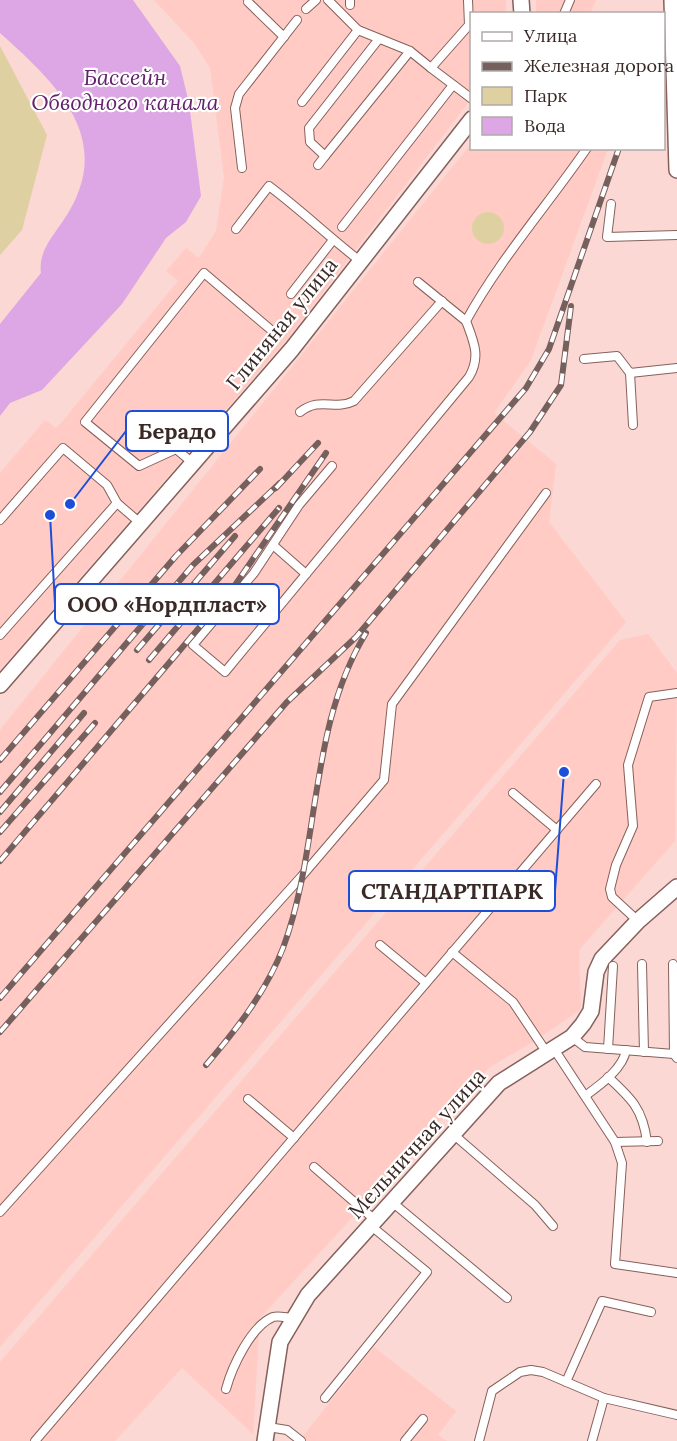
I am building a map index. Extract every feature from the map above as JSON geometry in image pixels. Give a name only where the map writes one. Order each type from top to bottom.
[{"type":"street","points":[[672,0],[668,34],[677,170]]},
{"type":"street","name":"Глиняная улица","points":[[0,685],[139,522],[194,464],[292,349],[470,119]]},
{"type":"street","name":"Мельничная улица","points":[[266,1434],[280,1342],[308,1295],[499,1083],[572,1037],[591,1011],[596,972],[602,959],[638,921],[677,887]]},
{"type":"lane","points":[[306,9],[316,0]]},
{"type":"lane","points":[[328,0],[358,30],[410,51],[470,98]]},
{"type":"lane","points":[[431,68],[469,25],[468,0]]},
{"type":"lane","points":[[248,2],[284,37]]},
{"type":"lane","points":[[242,168],[235,108],[238,94],[297,20]]},
{"type":"lane","points":[[302,102],[358,30]]},
{"type":"lane","points":[[326,156],[310,142],[309,128],[378,40]]},
{"type":"lane","points":[[318,165],[410,51]]},
{"type":"lane","points":[[342,227],[453,84]]},
{"type":"lane","points":[[466,321],[488,282],[554,197],[586,150]]},
{"type":"lane","points":[[236,229],[269,186],[318,223],[333,240],[360,261]]},
{"type":"lane","points":[[611,204],[607,237],[677,235]]},
{"type":"lane","points":[[291,294],[333,240]]},
{"type":"lane","points":[[194,464],[176,448],[138,466],[85,422],[204,273],[277,335]]},
{"type":"lane","points":[[332,466],[299,505],[254,573],[193,645],[225,672],[476,366],[477,354],[466,321],[418,282]]},
{"type":"lane","points":[[300,412],[319,402],[346,405],[354,401],[442,301]]},
{"type":"lane","points":[[584,359],[617,356],[630,373],[633,426]]},
{"type":"lane","points":[[630,373],[677,368]]},
{"type":"lane","points":[[0,520],[63,448],[107,485],[117,502],[139,522]]},
{"type":"lane","points":[[0,1212],[302,877],[384,780],[392,704],[546,493]]},
{"type":"lane","points":[[0,635],[117,502]]},
{"type":"lane","points":[[273,545],[306,574]]},
{"type":"lane","points":[[638,921],[612,897],[610,888],[616,865],[633,826],[628,765],[649,697],[677,693]]},
{"type":"lane","points":[[35,1441],[596,784]]},
{"type":"lane","points":[[513,793],[557,830]]},
{"type":"lane","points":[[380,945],[426,983]]},
{"type":"lane","points":[[452,952],[513,1002],[585,1096],[615,1142],[622,1163],[615,1264],[677,1273]]},
{"type":"lane","points":[[642,964],[644,1052]]},
{"type":"lane","points":[[572,1037],[585,1047],[676,1056],[673,964]]},
{"type":"lane","points":[[608,1049],[613,966]]},
{"type":"lane","points":[[585,1096],[608,1077],[623,1059],[626,1050]]},
{"type":"lane","points":[[608,1077],[632,1098],[645,1120],[647,1142]]},
{"type":"lane","points":[[248,1099],[294,1137]]},
{"type":"lane","points":[[453,1134],[535,1205],[553,1226]]},
{"type":"lane","points":[[615,1142],[658,1141]]},
{"type":"lane","points":[[314,1167],[428,1272],[325,1398]]},
{"type":"lane","points":[[392,1202],[507,1298]]},
{"type":"lane","points":[[566,1382],[602,1301],[651,1312]]},
{"type":"lane","points":[[226,1389],[232,1367],[264,1323],[275,1316],[293,1318]]},
{"type":"lane","points":[[480,1441],[488,1398],[498,1385],[520,1372],[531,1370],[543,1372],[604,1398],[677,1415]]},
{"type":"lane","points":[[592,1441],[604,1398]]},
{"type":"lane","points":[[405,1441],[423,1419]]},
{"type":"lane","points":[[266,1434],[287,1431],[301,1441]]},
{"type":"shaded area","points":[[154,0],[506,0],[506,12],[470,12],[470,100],[289,337],[0,670],[0,473],[45,420],[56,428],[61,423],[178,281],[166,271],[186,248],[199,258],[216,231],[224,177],[210,68],[194,43]]},
{"type":"shaded area","points":[[536,0],[596,0],[591,12],[536,12]]},
{"type":"shaded area","points":[[470,145],[470,150],[608,150],[531,360],[494,413],[556,464],[549,522],[626,622],[0,1347],[0,730]]},
{"type":"shaded area","points":[[648,634],[677,673],[675,841],[579,950],[581,1009],[538,1039],[490,1067],[260,1318],[253,1434],[182,1368],[115,1441],[0,1441],[0,1362],[620,640]]},
{"type":"shaded area","points":[[374,1347],[456,1411],[438,1435],[447,1441],[299,1441]]},
{"type":"green space","points":[[0,46],[47,135],[22,230],[0,255]]},
{"type":"green space","points":[[488,212],[499,217],[504,228],[499,239],[488,244],[477,239],[472,228],[477,217]]},
{"type":"water","name":"Бассейн Обводного канала","points":[[0,0],[133,0],[180,66],[189,103],[201,196],[186,222],[166,238],[122,304],[42,390],[10,403],[0,416],[0,324],[41,273],[44,252],[78,192],[85,165],[83,140],[74,116],[60,94],[42,73],[0,33]]},
{"type":"railway","points":[[0,998],[526,388],[549,349],[618,150]]},
{"type":"railway","points":[[0,1032],[287,702],[356,637],[530,432],[561,385],[571,306]]},
{"type":"railway","points":[[276,488],[318,443]]},
{"type":"railway","points":[[0,861],[233,588],[326,453]]},
{"type":"railway","points":[[0,760],[176,556],[260,469]]},
{"type":"railway","points":[[0,792],[193,565],[280,483]]},
{"type":"railway","points":[[149,660],[279,508]]},
{"type":"railway","points":[[137,650],[235,536]]},
{"type":"railway","points":[[206,1065],[249,1010],[268,980],[283,948],[304,869],[324,748],[334,708],[347,670],[366,633]]},
{"type":"railway","points":[[0,812],[84,713]]},
{"type":"railway","points":[[0,832],[95,723]]},
{"type":"place","name":"Берадо","points":[[70,504]]},
{"type":"place","name":"ООО «Нордпласт»","points":[[50,515]]},
{"type":"place","name":"СТАНДАРТПАРК","points":[[564,772]]}]
